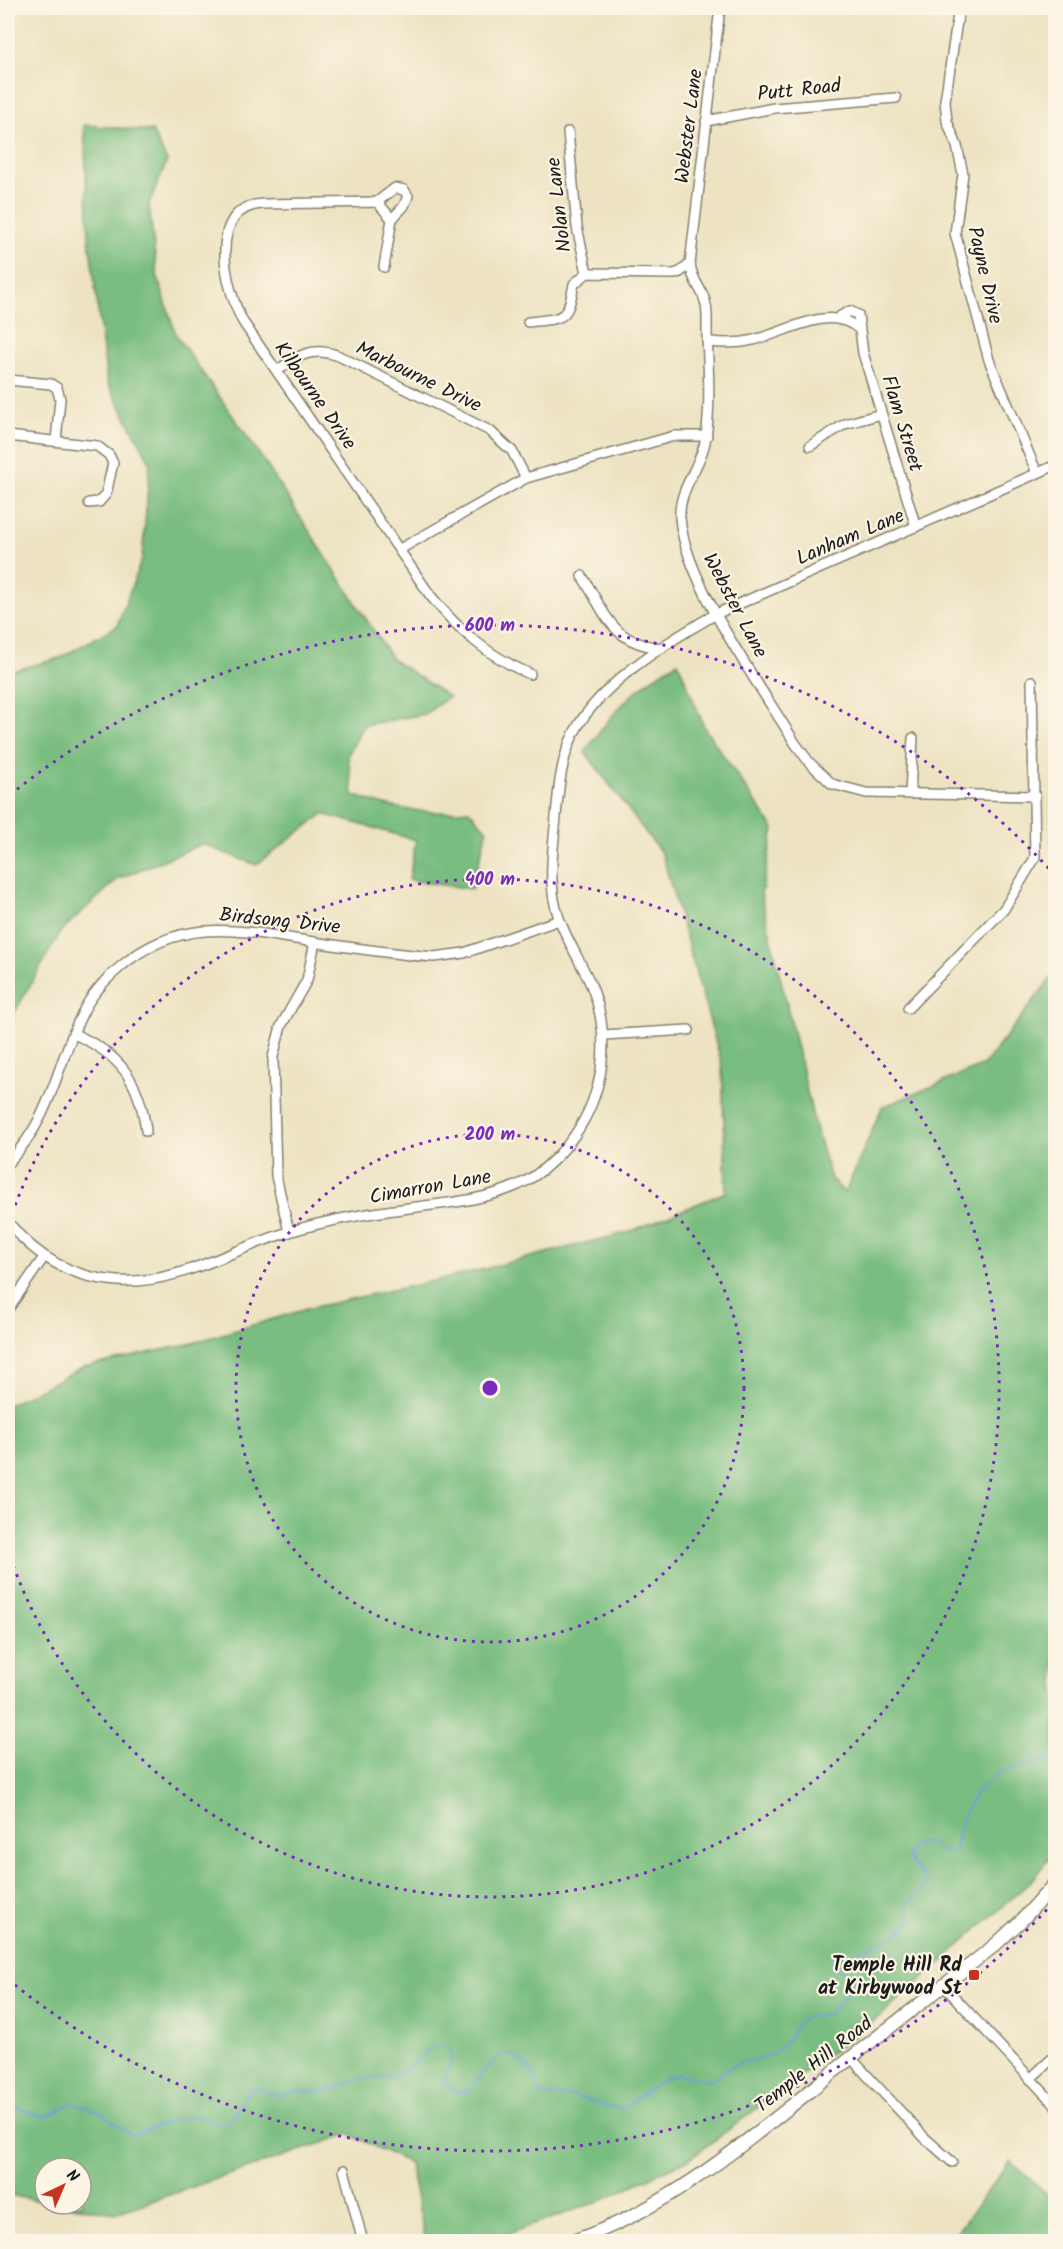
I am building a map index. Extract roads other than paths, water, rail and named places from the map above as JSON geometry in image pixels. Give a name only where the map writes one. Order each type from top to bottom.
[{"type":"main road","name":"Temple Hill Road","points":[[570,2241],[611,2226],[695,2180],[995,1945],[1056,1882]]},
{"type":"street","name":"Webster Lane","points":[[720,8],[690,264],[693,281],[706,302],[707,436],[700,461],[682,498],[680,516],[688,552],[716,614],[795,743],[809,762],[832,784],[866,793],[1035,796]]},
{"type":"street","name":"Payne Drive","points":[[959,8],[945,101],[947,121],[957,146],[963,174],[955,233],[989,360],[1037,473]]},
{"type":"street","name":"Putt Road","points":[[706,121],[774,108],[896,98]]},
{"type":"street","name":"Nolan Lane","points":[[568,132],[579,236],[587,273]]},
{"type":"street","name":"Kilbourne Drive","points":[[384,267],[392,219],[408,200],[407,193],[395,188],[377,202],[255,204],[241,212],[231,223],[226,237],[225,271],[233,303],[430,595],[466,635],[492,656],[530,674]]},
{"type":"street","points":[[377,202],[392,219]]},
{"type":"street","points":[[528,322],[549,320],[564,315],[570,307],[574,284],[587,273],[674,273],[680,272],[690,264]]},
{"type":"street","name":"Flam Street","points":[[707,342],[751,341],[814,320],[839,317],[858,329],[880,414],[916,527]]},
{"type":"street","name":"Marbourne Drive","points":[[278,371],[307,351],[321,351],[339,356],[490,431],[512,451],[526,478]]},
{"type":"street","points":[[8,380],[51,384],[57,388],[60,399],[56,441]]},
{"type":"street","points":[[810,447],[853,421],[880,414]]},
{"type":"street","points":[[8,436],[97,446],[111,458],[113,468],[106,494],[99,502],[89,503]]},
{"type":"street","points":[[400,549],[526,478],[674,436],[707,436]]},
{"type":"street","name":"Lanham Lane","points":[[601,698],[659,650],[716,614],[1056,465]]},
{"type":"street","points":[[582,576],[618,632],[639,645],[659,650]]},
{"type":"street","points":[[908,1008],[1004,909],[1035,858],[1032,681]]},
{"type":"street","name":"Cimarron Lane","points":[[44,1257],[90,1277],[128,1282],[160,1279],[289,1232],[348,1218],[483,1197],[531,1179],[563,1149],[584,1120],[596,1090],[601,1072],[603,1035],[591,985],[559,920],[552,888],[551,867],[560,778],[574,732],[601,698]]},
{"type":"street","points":[[910,794],[913,738]]},
{"type":"street","name":"Birdsong Drive","points":[[8,1163],[39,1123],[87,1005],[112,975],[141,951],[179,935],[202,930],[235,930],[422,956],[444,957],[474,950],[559,920]]},
{"type":"street","points":[[289,1232],[276,1176],[273,1057],[281,1026],[307,980],[315,942]]},
{"type":"street","points":[[603,1035],[689,1030]]},
{"type":"street","points":[[74,1034],[105,1050],[123,1068],[138,1093],[146,1131]]},
{"type":"street","points":[[8,1222],[44,1257],[8,1309]]},
{"type":"street","points":[[944,1986],[1056,2106]]},
{"type":"street","points":[[1030,2079],[1056,2055]]},
{"type":"street","points":[[851,2058],[925,2138],[952,2162]]},
{"type":"street","points":[[345,2170],[363,2241]]},
{"type":"waterway","points":[[8,2105],[45,2117],[73,2103],[98,2111],[132,2135],[194,2116],[221,2124],[230,2120],[245,2096],[253,2088],[282,2096],[297,2092],[322,2092],[356,2080],[397,2075],[425,2052],[439,2045],[446,2048],[452,2055],[444,2082],[454,2091],[466,2092],[494,2061],[505,2053],[530,2069],[536,2081],[539,2096],[573,2096],[606,2107],[624,2108],[663,2079],[677,2074],[709,2081],[737,2064],[767,2057],[787,2041],[797,2025],[806,2017],[829,2014],[856,1981],[851,1975],[831,1964],[833,1959],[887,1940],[905,1927],[912,1918],[906,1905],[925,1886],[926,1880],[908,1858],[911,1847],[927,1841],[943,1852],[955,1852],[961,1819],[975,1794],[998,1773],[1056,1756]]},
{"type":"place","name":"Temple Hill Rd at Kirbywood St","points":[[974,1975]]}]
